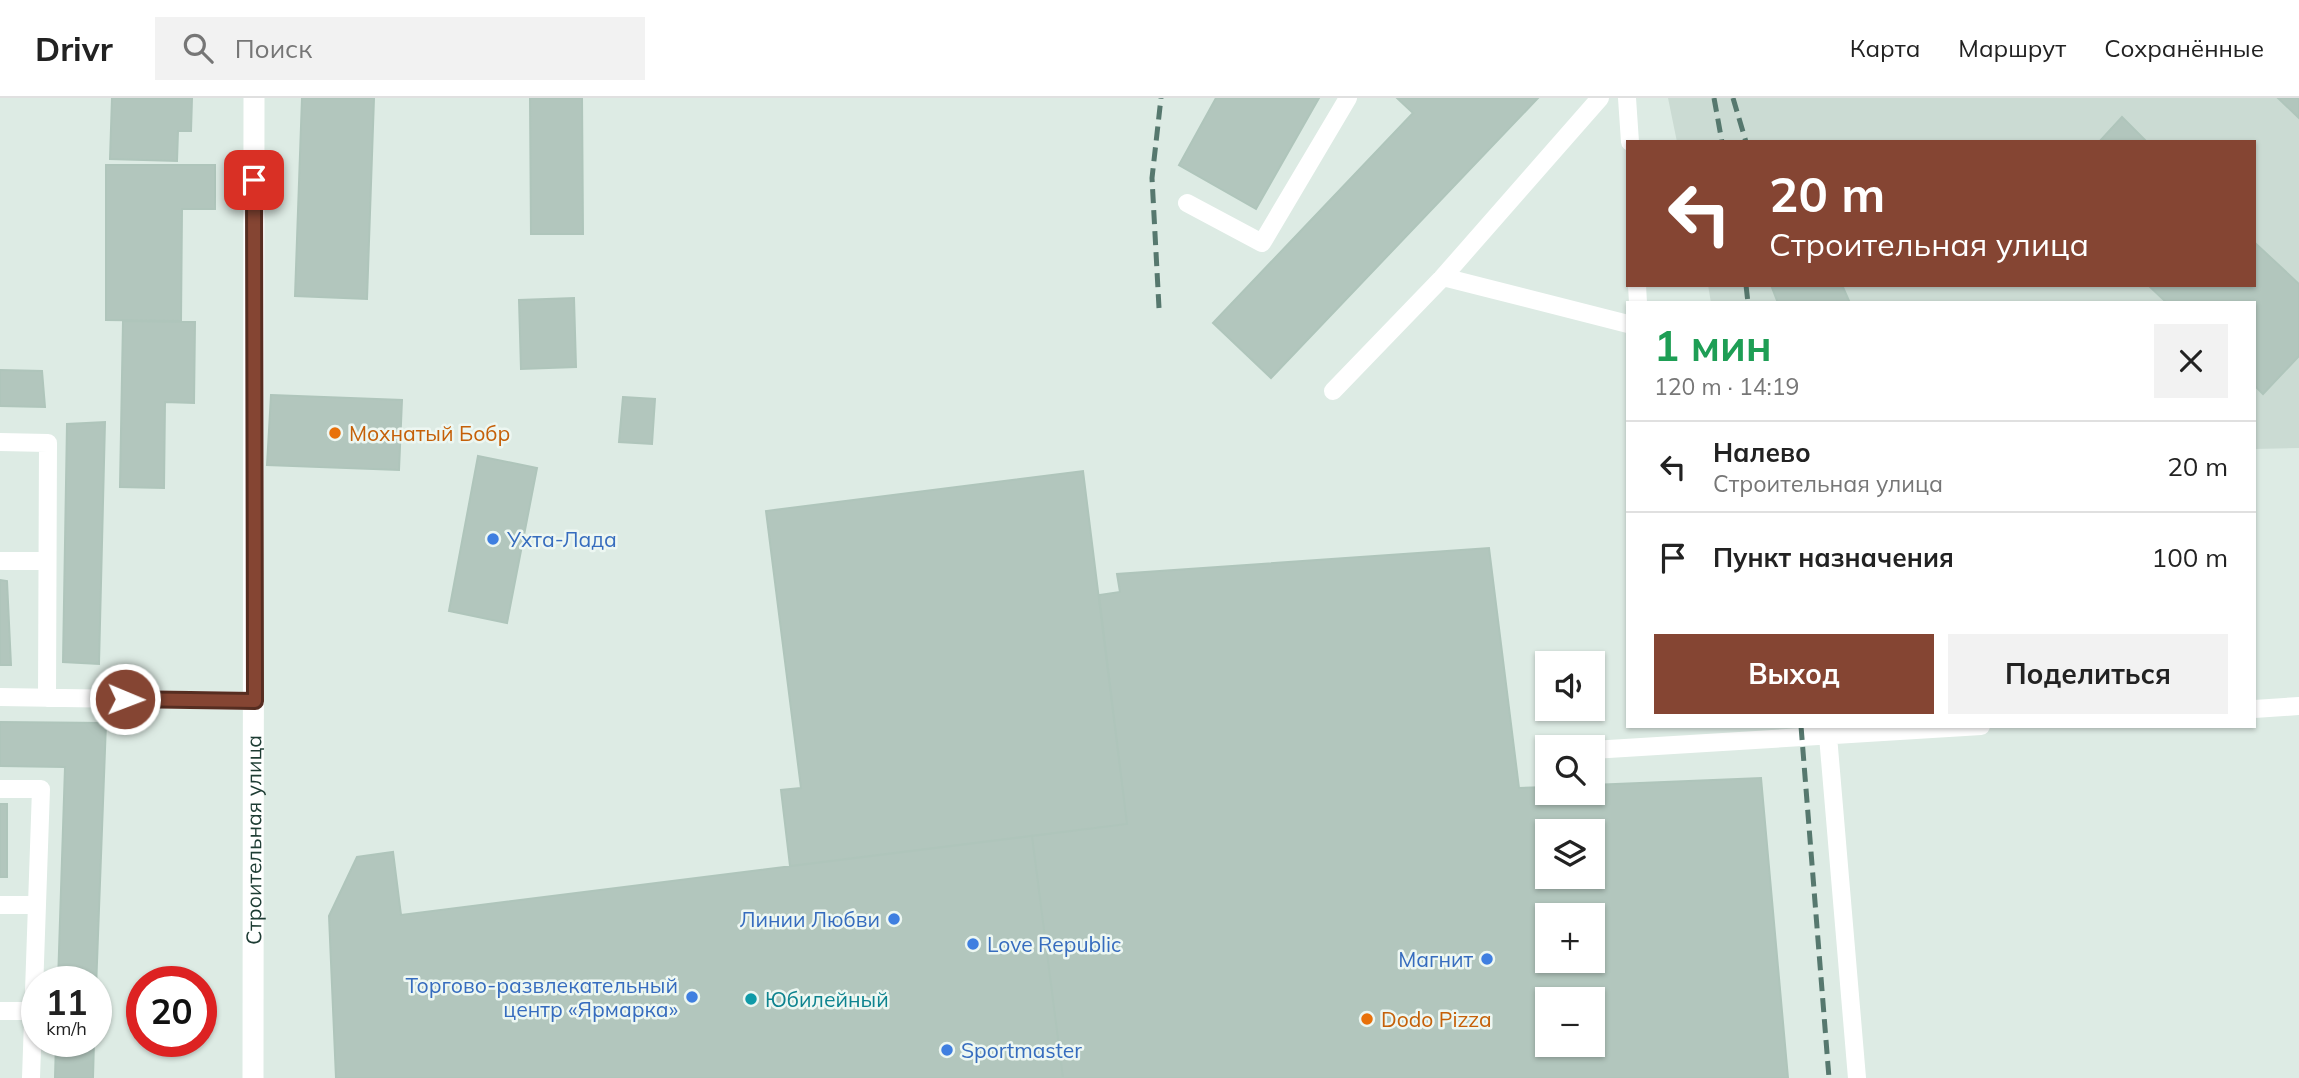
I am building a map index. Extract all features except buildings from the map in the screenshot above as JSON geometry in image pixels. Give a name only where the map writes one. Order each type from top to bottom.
[{"type":"street","name":"Строительная улица","points":[[253,1078],[254,98]]},
{"type":"lane","points":[[1187,203],[1262,243],[1348,98]]},
{"type":"lane","points":[[1333,391],[1443,277],[1600,98]]},
{"type":"lane","points":[[1628,98],[1630,140]]},
{"type":"lane","points":[[1443,277],[1626,323]]},
{"type":"lane","points":[[0,442],[48,443],[47,698]]},
{"type":"lane","points":[[0,561],[47,561]]},
{"type":"lane","points":[[0,697],[255,701]]},
{"type":"lane","points":[[2256,709],[2299,706]]},
{"type":"lane","points":[[1605,749],[1950,728]]},
{"type":"lane","points":[[1828,736],[1857,1078]]},
{"type":"lane","points":[[0,789],[41,789],[35,966]]},
{"type":"lane","points":[[0,905],[37,905]]},
{"type":"lane","points":[[0,1011],[21,1011]]},
{"type":"lane","points":[[31,1078],[32,1057]]},
{"type":"shaded area","points":[[1668,98],[2299,98],[2299,448],[2256,449],[2256,301],[1711,301],[1708,287],[2256,287],[2256,140],[1677,140]]},
{"type":"railway","points":[[1159,308],[1152,178],[1161,98]]},
{"type":"railway","points":[[1714,98],[1722,140]]},
{"type":"railway","points":[[1733,98],[1745,140]]},
{"type":"railway","points":[[1746,287],[1748,301]]},
{"type":"railway","points":[[1801,728],[1829,1078]]},
{"type":"place","name":"Мохнатый Бобр","points":[[335,433]]},
{"type":"place","name":"Ухта-Лада","points":[[493,539]]},
{"type":"place","name":"Линии Любви","points":[[894,919]]},
{"type":"place","name":"Love Republic","points":[[973,944]]},
{"type":"place","name":"Магнит","points":[[1487,959]]},
{"type":"place","name":"Торгово-развлекательный центр «Ярмарка»","points":[[692,997]]},
{"type":"place","name":"Юбилейный","points":[[751,999]]},
{"type":"place","name":"Dodo Pizza","points":[[1367,1019]]},
{"type":"place","name":"Sportmaster","points":[[947,1050]]},
{"type":"route","points":[[125,699],[255,701],[254,180]]}]
